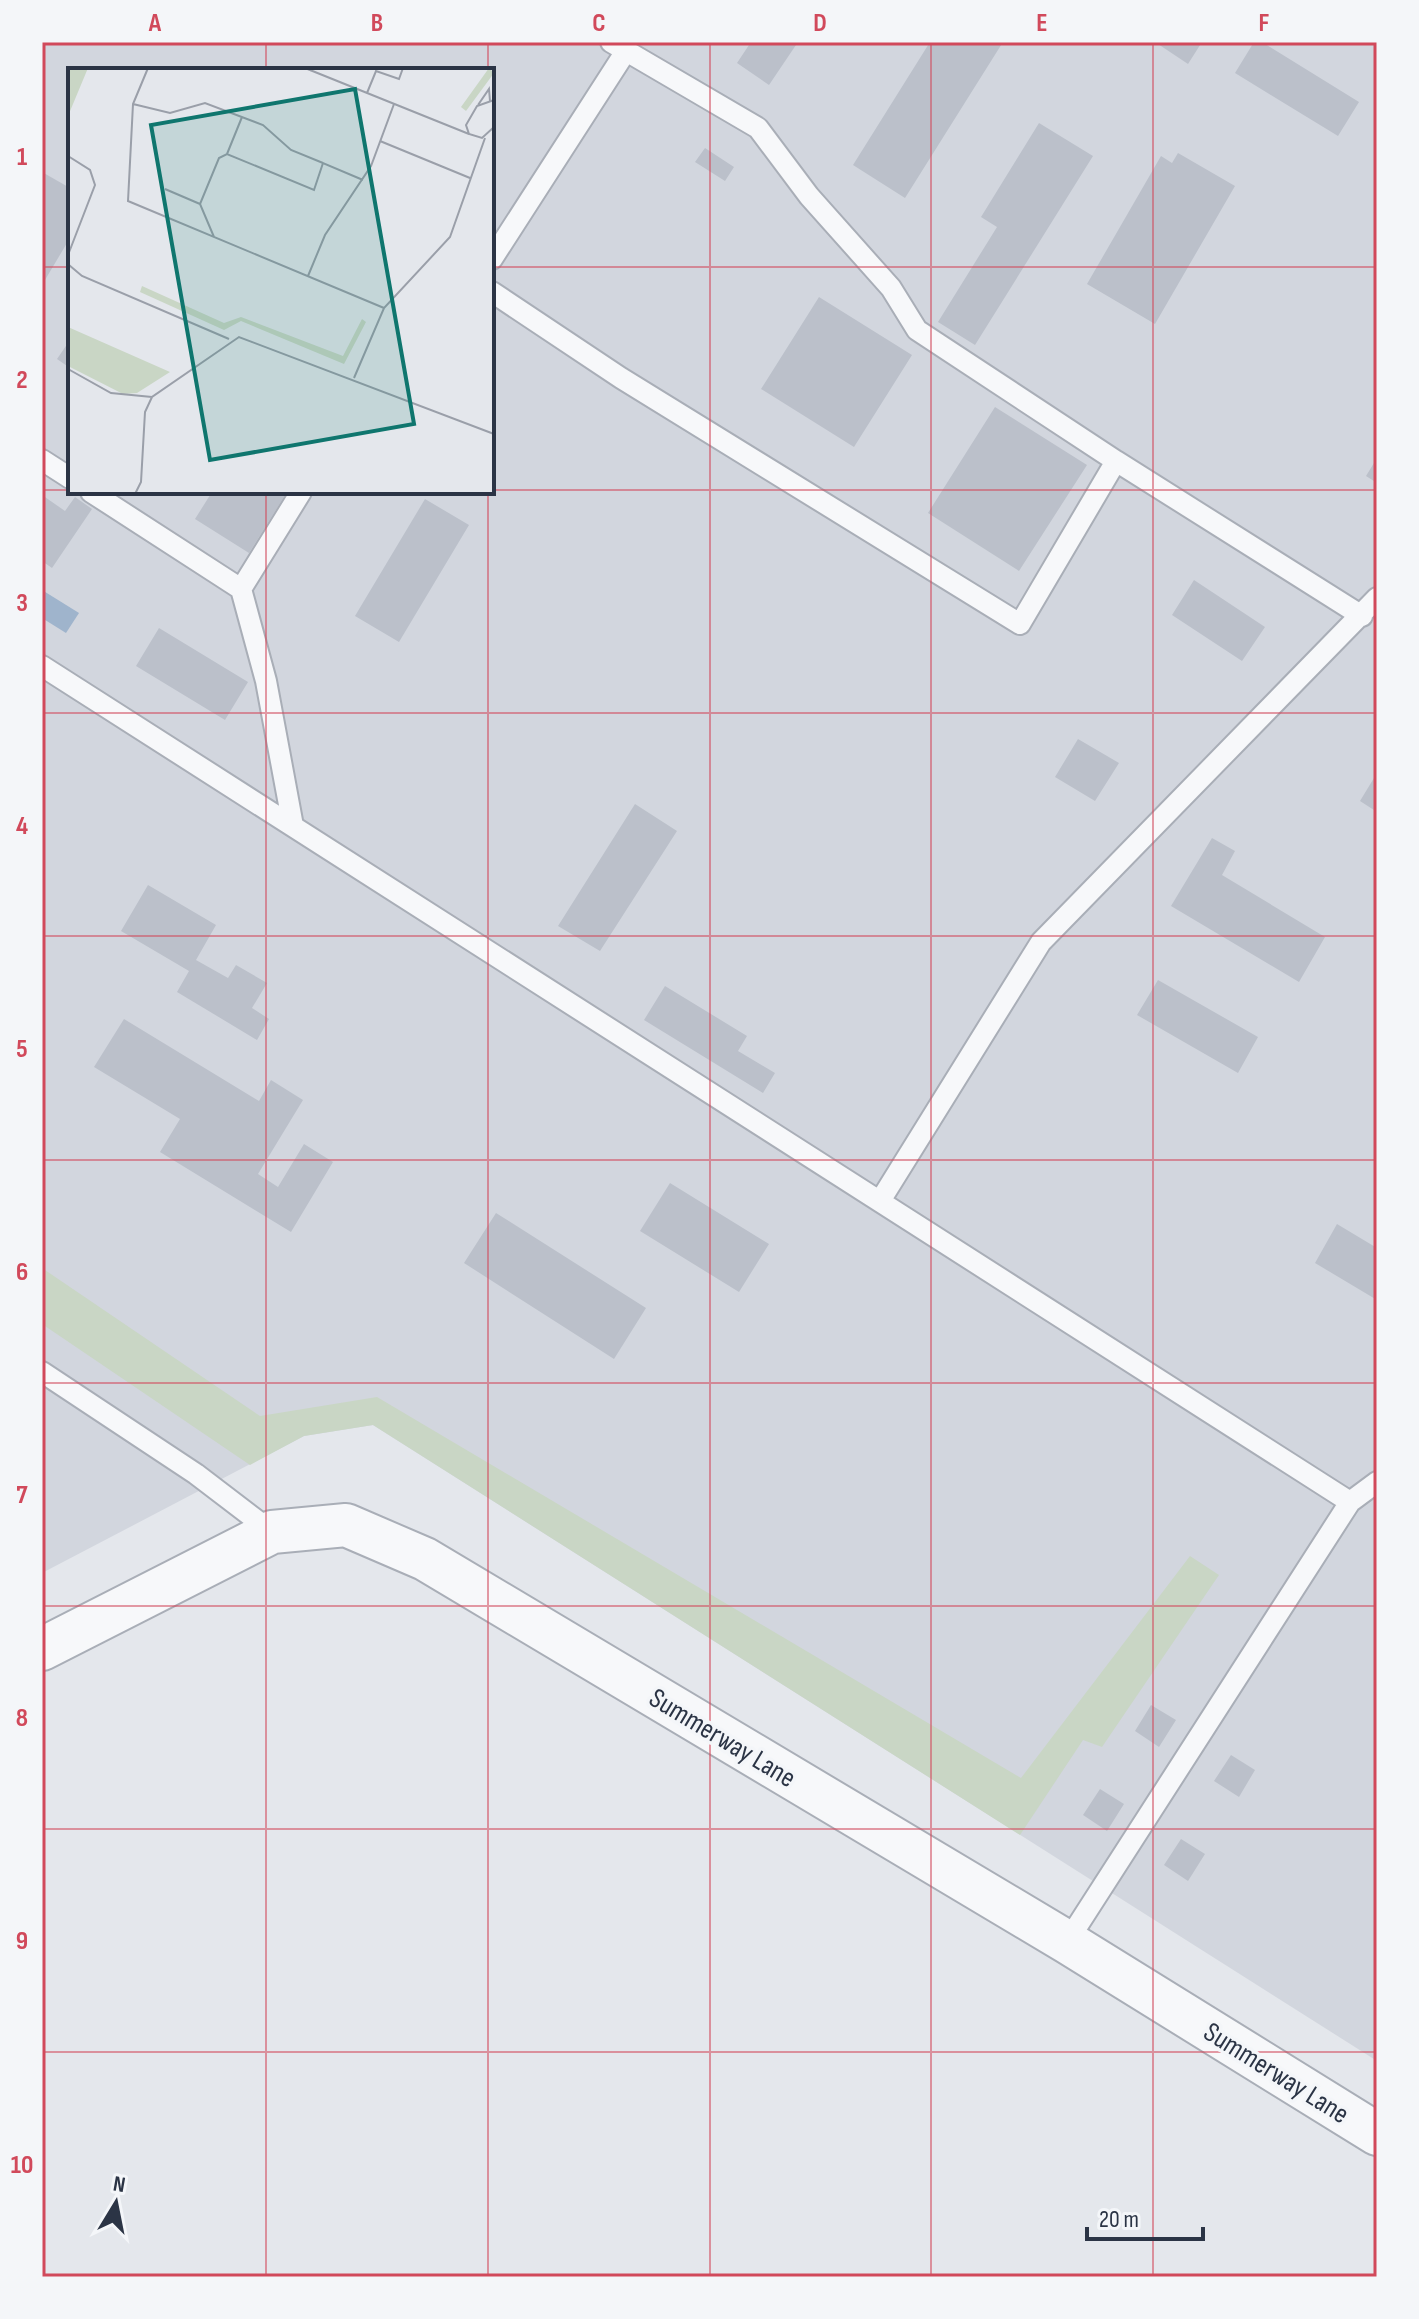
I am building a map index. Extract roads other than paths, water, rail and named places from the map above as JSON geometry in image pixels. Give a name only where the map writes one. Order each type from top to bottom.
[{"type":"street","name":"Summerway Lane","points":[[42,1649],[272,1532],[346,1525],[425,1559],[1067,1942],[1377,2134]]},
{"type":"lane","points":[[494,256],[619,46],[758,128],[809,196],[891,288],[917,330],[1116,461],[1362,616]]},
{"type":"lane","points":[[494,293],[621,378],[1020,624],[1116,461]]},
{"type":"lane","points":[[42,460],[68,477]]},
{"type":"lane","points":[[94,494],[241,589],[266,681],[293,826]]},
{"type":"lane","points":[[241,589],[300,494]]},
{"type":"lane","points":[[880,1201],[1041,942],[1377,598]]},
{"type":"lane","points":[[42,666],[1350,1502]]},
{"type":"lane","points":[[42,1372],[196,1474],[272,1532]]},
{"type":"lane","points":[[1067,1942],[1350,1502],[1377,1482]]},
{"type":"water","points":[[42,590],[79,613],[66,633],[42,618]]}]
